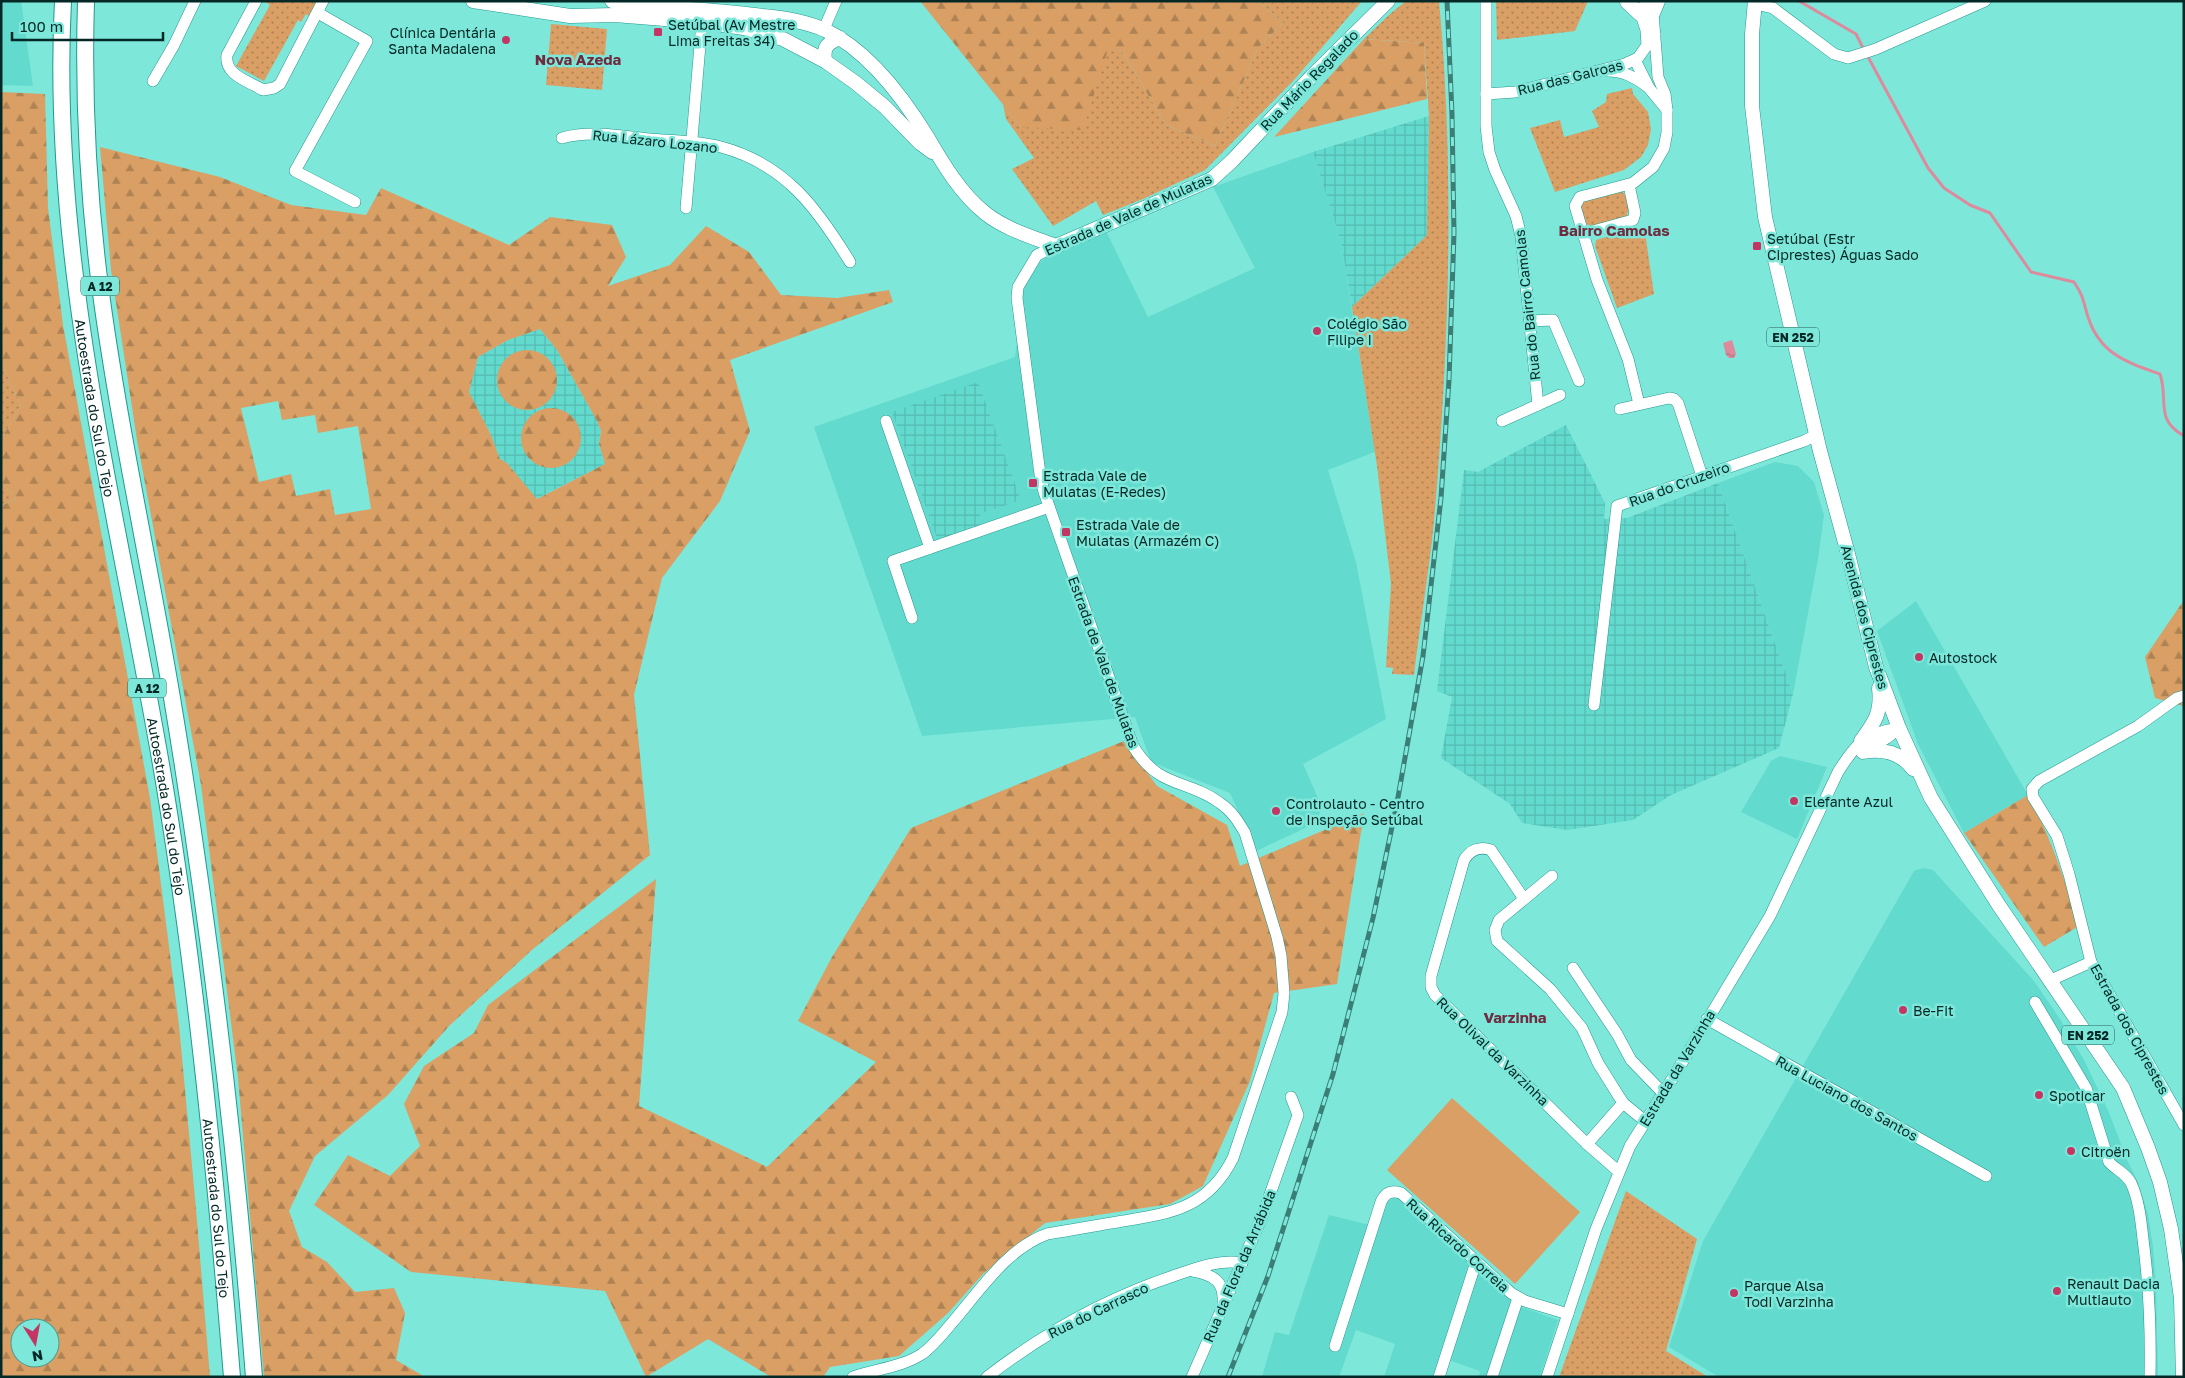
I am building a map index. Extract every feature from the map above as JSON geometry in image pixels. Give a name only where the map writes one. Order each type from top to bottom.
[{"type":"highway","name":"Autoestrada do Sul do Tejo","points":[[63,1],[61,32],[66,206],[86,356],[165,789],[195,1005],[217,1186],[232,1377]]},
{"type":"highway","name":"Autoestrada do Sul do Tejo","points":[[86,1],[86,130],[100,283],[121,419],[170,687],[204,910],[234,1152],[254,1377]]},
{"type":"main road","points":[[473,1],[574,8],[702,22],[744,28],[783,39],[825,61],[885,106],[920,143],[938,157]]},
{"type":"main road","points":[[612,1],[710,5],[795,20],[824,29],[840,38],[868,60],[881,74],[919,125],[938,157],[983,212],[1004,225],[1056,246]]},
{"type":"main road","name":"Rua Mário Regalado","points":[[1232,161],[1312,76],[1388,1]]},
{"type":"main road","points":[[1625,2],[1648,6]]},
{"type":"main road","name":"Avenida dos Ciprestes","points":[[1755,3],[1752,34],[1752,106],[1760,191],[1770,242],[1816,435],[1850,559],[1876,667],[1898,728],[1922,779],[1949,828],[2123,1088],[2160,1182],[2171,1228],[2182,1288],[2183,1377]]},
{"type":"main road","points":[[798,46],[805,43],[809,37],[806,24]]},
{"type":"main road","points":[[825,61],[824,52],[826,46],[840,38]]},
{"type":"main road","name":"Estrada de Vale de Mulatas","points":[[1056,246],[1207,182],[1232,161]]},
{"type":"main road","points":[[1876,667],[1880,708],[1862,746],[1883,750],[1906,760],[1922,779]]},
{"type":"street","points":[[153,81],[196,1]]},
{"type":"street","points":[[256,1],[227,55],[226,62],[231,72],[263,90],[274,88],[280,84],[323,1]]},
{"type":"street","points":[[824,29],[836,1]]},
{"type":"street","name":"Rua do Bairro Camolas","points":[[1486,1],[1486,126],[1489,152],[1494,170],[1516,216],[1521,236],[1538,405]]},
{"type":"street","points":[[1755,3],[1773,8],[1834,54],[1848,58],[1876,49],[1985,1]]},
{"type":"street","points":[[1639,404],[1628,359],[1597,280],[1575,206],[1578,198],[1629,185],[1637,181],[1653,167],[1660,156],[1667,138],[1665,94],[1658,76],[1655,34],[1648,6]]},
{"type":"street","points":[[1647,45],[1648,6]]},
{"type":"street","points":[[318,13],[367,41],[295,171],[355,202]]},
{"type":"street","points":[[686,208],[702,22]]},
{"type":"street","name":"Rua das Galroas","points":[[1486,94],[1515,92],[1605,71],[1635,60],[1655,34]]},
{"type":"street","points":[[1635,60],[1649,66],[1658,76]]},
{"type":"street","points":[[1635,60],[1649,88],[1667,110]]},
{"type":"street","points":[[1605,71],[1618,71],[1628,74],[1649,88]]},
{"type":"street","name":"Rua Lázaro Lozano","points":[[562,138],[587,134],[692,142],[720,146],[758,161],[781,175],[815,209],[850,262]]},
{"type":"street","points":[[1582,234],[1633,220],[1635,213],[1629,185]]},
{"type":"street","name":"Estrada de Vale de Mulatas","points":[[854,1377],[899,1365],[926,1350],[938,1340],[1006,1261],[1036,1238],[1054,1233],[1169,1213],[1192,1204],[1211,1190],[1226,1171],[1232,1158],[1282,1012],[1284,975],[1277,937],[1245,833],[1237,820],[1221,803],[1161,776],[1147,765],[1133,746],[1049,507],[1040,474],[1017,298],[1018,287],[1037,254],[1056,246]]},
{"type":"street","points":[[1530,321],[1550,319],[1554,321],[1579,381]]},
{"type":"street","points":[[1502,421],[1560,395]]},
{"type":"street","points":[[1620,409],[1669,398],[1676,400],[1702,476]]},
{"type":"street","points":[[886,421],[930,548]]},
{"type":"street","name":"Rua do Cruzeiro","points":[[1594,705],[1617,506],[1804,441],[1816,435]]},
{"type":"street","points":[[912,618],[893,561],[1049,507]]},
{"type":"street","name":"Estrada dos Ciprestes","points":[[2184,696],[2178,698],[2138,726],[2039,781],[2032,789],[2033,797],[2056,836],[2069,874],[2091,962],[2184,1125]]},
{"type":"street","name":"Estrada da Varzinha","points":[[1547,1377],[1596,1229],[1618,1171],[1630,1146],[1770,916],[1838,772],[1852,750],[1862,746],[1876,732],[1898,728]]},
{"type":"street","name":"Rua Olival da Varzinha","points":[[1524,899],[1491,850],[1480,849],[1469,854],[1464,860],[1431,976],[1431,987],[1435,995],[1587,1144]]},
{"type":"street","points":[[1552,876],[1499,920],[1495,930],[1497,941],[1550,989],[1582,1028],[1598,1062],[1623,1103],[1645,1121]]},
{"type":"street","points":[[2052,980],[2091,962]]},
{"type":"street","points":[[1573,968],[1612,1026],[1631,1060],[1663,1093]]},
{"type":"street","points":[[2035,1002],[2086,1088],[2109,1162],[2113,1168],[2125,1174],[2134,1191],[2145,1253],[2150,1377]]},
{"type":"street","name":"Rua Luciano dos Santos","points":[[1707,1019],[1986,1176]]},
{"type":"street","name":"Rua da Flora da Arrábida","points":[[1192,1377],[1262,1217],[1298,1115],[1291,1097]]},
{"type":"street","points":[[1618,1171],[1587,1144],[1623,1103]]},
{"type":"street","name":"Rua Ricardo Correia","points":[[1335,1346],[1381,1202],[1386,1194],[1396,1192],[1401,1193],[1518,1298],[1568,1314]]},
{"type":"street","name":"Rua do Carrasco","points":[[987,1377],[1044,1337],[1080,1316],[1144,1286],[1189,1271],[1229,1261],[1242,1263]]},
{"type":"street","points":[[1439,1377],[1476,1262]]},
{"type":"street","points":[[1189,1271],[1208,1274],[1215,1279],[1222,1292],[1222,1309]]},
{"type":"street","points":[[1492,1377],[1518,1298]]},
{"type":"shaded area","points":[[1,1],[21,1],[33,86],[1,85]]},
{"type":"shaded area","points":[[1429,116],[1427,235],[1352,307],[1341,242],[1313,152]]},
{"type":"shaded area","points":[[1313,152],[1341,242],[1375,452],[1328,470],[1356,562],[1386,719],[1303,764],[1322,807],[1316,823],[1256,851],[1230,793],[1151,762],[1135,717],[922,736],[814,427],[1015,357],[1024,286],[1037,264],[1049,256],[1105,229],[1148,317],[1255,268],[1213,187]]},
{"type":"shaded area","points":[[540,329],[557,350],[597,421],[601,431],[599,444],[605,464],[536,499],[507,463],[500,459],[490,433],[469,392],[478,357],[508,340]]},
{"type":"shaded area","points":[[978,382],[1021,500],[980,514],[984,524],[938,541],[892,412]]},
{"type":"shaded area","points":[[1566,425],[1605,503],[1604,519],[1627,518],[1718,483],[1793,694],[1779,748],[1671,795],[1633,820],[1567,830],[1522,823],[1510,804],[1441,758],[1452,697],[1437,691],[1464,470],[1478,472]]},
{"type":"shaded area","points":[[1775,462],[1798,466],[1814,482],[1824,515],[1818,559],[1793,694],[1718,483]]},
{"type":"shaded area","points":[[1916,601],[2028,795],[1964,833],[1918,744],[1877,631]]},
{"type":"shaded area","points":[[1780,756],[1827,767],[1797,839],[1741,812],[1771,761]]},
{"type":"shaded area","points":[[1923,868],[1933,870],[2034,981],[2060,1019],[2084,1060],[2108,1110],[2127,1160],[2138,1182],[2148,1214],[2156,1286],[2158,1377],[1719,1377],[1669,1347],[1703,1241],[1914,871]]},
{"type":"shaded area","points":[[1396,1197],[1522,1307],[1558,1320],[1540,1377],[1479,1377],[1480,1371],[1440,1357],[1433,1377],[1384,1377],[1395,1344],[1356,1330],[1339,1377],[1262,1377],[1275,1332],[1289,1335],[1329,1215],[1378,1227],[1387,1201]]},
{"type":"green space","points":[[264,1],[317,1],[309,16],[306,14],[301,22],[298,20],[264,81],[236,66],[270,5]]},
{"type":"green space","points":[[920,1],[1259,1],[1283,23],[1258,48],[1215,146],[1166,125],[1123,53],[1109,46],[1083,130],[1021,127]]},
{"type":"green space","points":[[1259,1],[1362,1],[1294,80],[1205,170],[1143,199],[1103,215],[1096,201],[1053,226],[1012,169],[1034,158],[1006,119],[1003,104],[1021,127],[1109,45],[1123,53],[1166,125],[1215,146],[1258,48],[1283,23]]},
{"type":"green space","points":[[1406,1],[1439,1],[1447,131],[1448,196],[1446,326],[1439,456],[1432,540],[1414,675],[1392,674],[1393,668],[1386,667],[1391,584],[1377,466],[1352,307],[1427,235],[1429,116],[1424,43],[1364,39]]},
{"type":"green space","points":[[1496,1],[1588,1],[1575,31],[1497,40]]},
{"type":"green space","points":[[551,24],[607,29],[602,90],[546,85]]},
{"type":"green space","points":[[1364,39],[1424,43],[1427,99],[1274,137]]},
{"type":"green space","points":[[1632,88],[1633,94],[1648,112],[1651,129],[1648,145],[1641,157],[1624,170],[1555,192],[1530,128],[1560,120],[1564,137],[1599,127],[1592,111],[1606,102],[1607,94]]},
{"type":"green space","points":[[1,92],[45,94],[48,208],[63,325],[150,798],[179,1025],[210,1377],[1,1377],[1,506],[16,499],[1,482],[1,439],[21,406],[1,362]]},
{"type":"green space","points":[[100,147],[220,177],[291,205],[366,215],[381,188],[509,245],[550,217],[612,225],[626,257],[608,286],[670,265],[706,226],[749,252],[781,295],[837,298],[889,290],[893,302],[730,360],[750,431],[720,501],[662,578],[634,695],[650,855],[533,949],[450,1025],[388,1095],[315,1156],[289,1211],[302,1247],[327,1262],[355,1292],[394,1288],[405,1313],[396,1360],[425,1377],[264,1377],[238,1078],[201,785],[137,440],[111,270]],"holes":[[[540,329],[557,350],[597,421],[601,431],[599,444],[605,464],[537,499],[507,463],[500,459],[490,433],[469,392],[478,357],[508,340]],[[278,401],[282,420],[315,415],[318,433],[358,426],[371,509],[335,515],[330,489],[296,496],[291,474],[259,482],[241,408]]]},
{"type":"green space","points":[[1621,191],[1626,196],[1628,203],[1626,217],[1591,226],[1584,223],[1581,207],[1583,200]]},
{"type":"green space","points":[[1644,226],[1654,294],[1617,308],[1595,246],[1596,240]]},
{"type":"green space","points":[[527,350],[544,355],[552,363],[557,380],[552,397],[544,405],[527,410],[510,405],[502,397],[497,380],[502,363],[510,355]]},
{"type":"green space","points":[[1,362],[21,406],[1,439]]},
{"type":"green space","points":[[551,408],[568,413],[576,421],[581,438],[576,455],[568,463],[551,468],[534,463],[526,455],[521,438],[526,421],[534,413]]},
{"type":"green space","points":[[1,482],[16,499],[1,506]]},
{"type":"green space","points":[[2184,600],[2184,706],[2155,698],[2145,657]]},
{"type":"green space","points":[[1124,741],[1157,786],[1227,825],[1240,866],[1364,813],[1337,984],[1274,993],[1250,1081],[1203,1186],[1170,1204],[1045,1223],[983,1274],[948,1313],[899,1356],[830,1367],[823,1377],[771,1377],[708,1339],[646,1377],[605,1291],[411,1272],[314,1205],[348,1155],[390,1176],[420,1146],[404,1104],[424,1066],[474,1033],[488,1005],[656,879],[639,1106],[767,1167],[876,1062],[798,1021],[832,957],[911,828]]},
{"type":"green space","points":[[2028,795],[2051,843],[2079,926],[2044,947],[1964,833]]},
{"type":"green space","points":[[1452,1098],[1580,1212],[1515,1284],[1387,1170]]},
{"type":"green space","points":[[1626,1191],[1697,1239],[1666,1351],[1708,1377],[1559,1377]]},
{"type":"water","points":[[1732,340],[1736,354],[1734,358],[1729,358],[1726,355],[1723,343]]},
{"type":"waterway","points":[[1799,1],[1856,34],[1864,50]]},
{"type":"waterway","points":[[1867,55],[1928,168],[1944,188],[1970,205],[1990,213],[2031,272],[2074,282],[2082,295],[2093,330],[2107,348],[2125,360],[2160,374],[2166,416],[2175,430],[2184,436]]},
{"type":"railway","points":[[1228,1377],[1268,1276],[1333,1074],[1373,918],[1397,803],[1423,656],[1441,498],[1449,380],[1454,233],[1452,114],[1447,1]]},
{"type":"place","name":"Setúbal (Av Mestre Lima Freitas 34)","points":[[658,32]]},
{"type":"place","name":"Clínica Dentária Santa Madalena","points":[[506,40]]},
{"type":"place","name":"Setúbal (Estr Ciprestes) Águas Sado","points":[[1757,246]]},
{"type":"place","name":"Colégio São Filipe I","points":[[1317,331]]},
{"type":"place","name":"Estrada Vale de Mulatas (E-Redes)","points":[[1033,483]]},
{"type":"place","name":"Estrada Vale de Mulatas (Armazém C)","points":[[1066,532]]},
{"type":"place","name":"Autostock","points":[[1919,657]]},
{"type":"place","name":"Elefante Azul","points":[[1794,801]]},
{"type":"place","name":"Controlauto - Centro de Inspeção Setúbal","points":[[1276,811]]},
{"type":"place","name":"Be-Fit","points":[[1903,1010]]},
{"type":"place","name":"Spoticar","points":[[2039,1095]]},
{"type":"place","name":"Citroën","points":[[2071,1151]]},
{"type":"place","name":"Renault Dacia Multiauto","points":[[2057,1291]]},
{"type":"place","name":"Parque Alsa Todi Varzinha","points":[[1734,1293]]},
{"type":"district","name":"Nova Azeda","points":[[578,59]]},
{"type":"district","name":"Bairro Camolas","points":[[1614,230]]},
{"type":"district","name":"Varzinha","points":[[1515,1017]]}]
